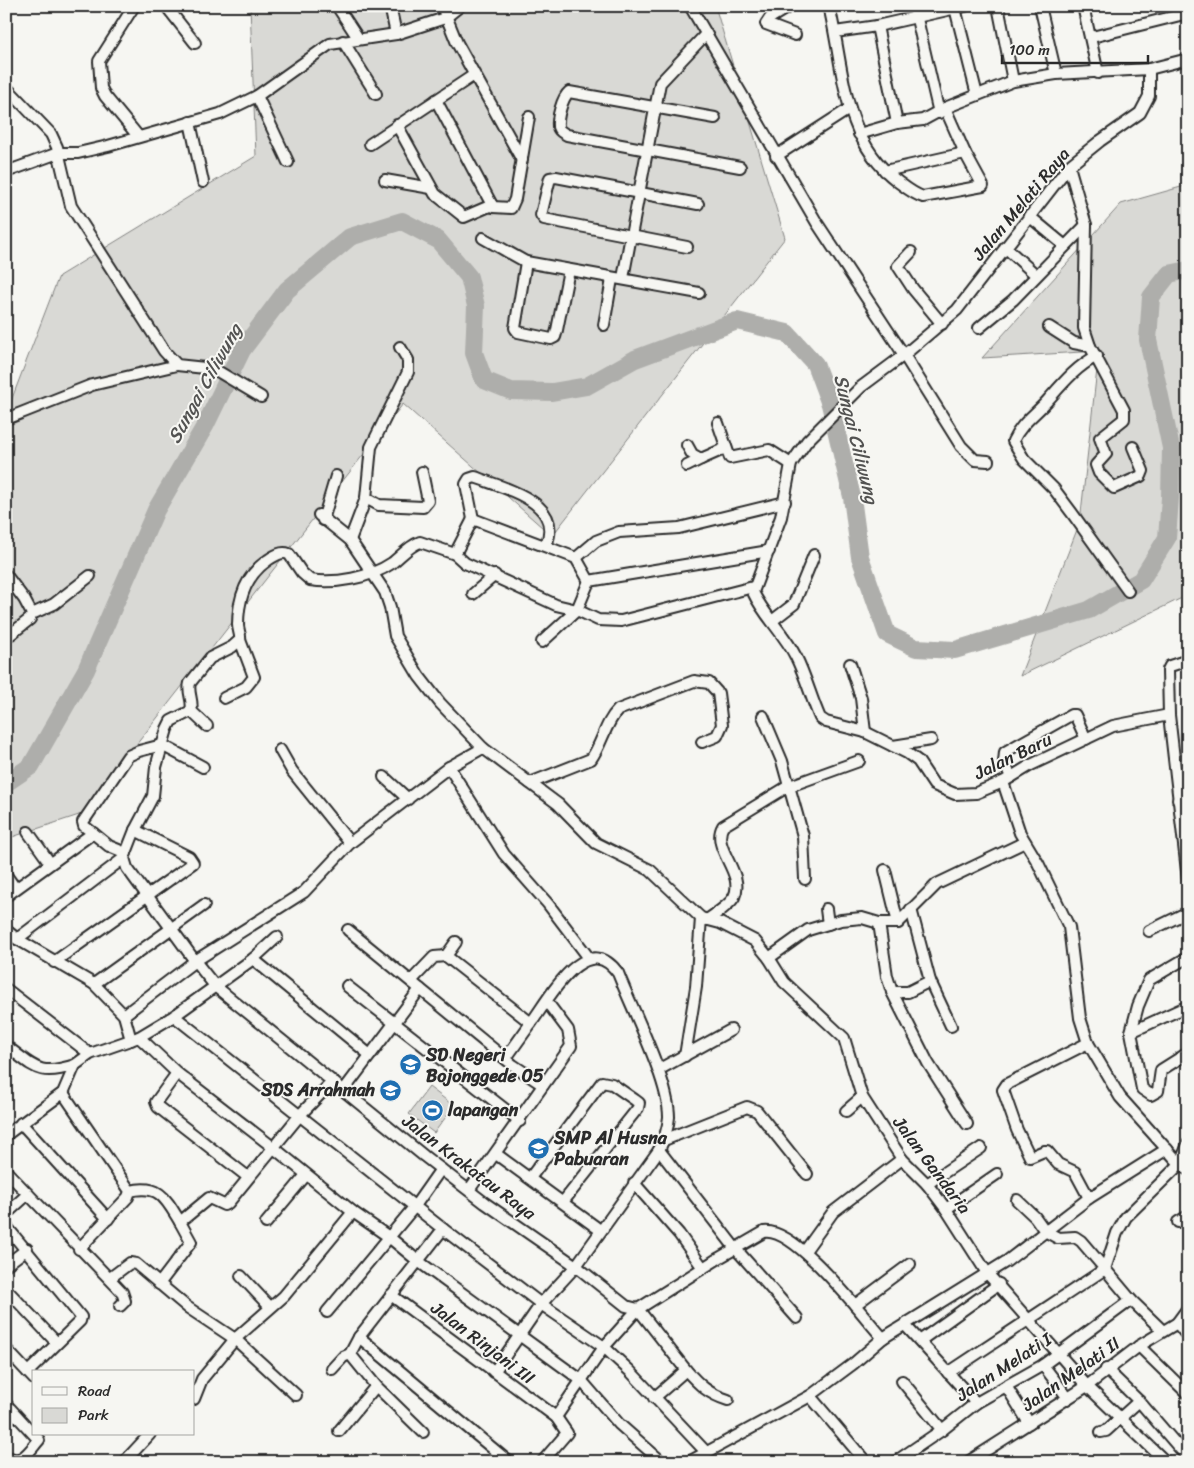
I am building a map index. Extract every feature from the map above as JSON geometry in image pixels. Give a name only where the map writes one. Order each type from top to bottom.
[{"type":"street","points":[[134,6],[99,60],[101,88],[105,96],[138,136]]},
{"type":"street","points":[[166,6],[195,43]]},
{"type":"street","points":[[336,6],[358,38]]},
{"type":"street","points":[[390,6],[396,34]]},
{"type":"street","points":[[442,6],[445,18],[474,75],[522,160]]},
{"type":"street","points":[[6,172],[58,153],[78,153],[220,114],[257,96],[330,44],[358,38],[396,34],[445,18],[460,6]]},
{"type":"street","points":[[690,6],[776,156],[817,223],[969,456],[982,463],[988,461]]},
{"type":"street","points":[[790,6],[770,18],[766,24],[794,36]]},
{"type":"street","points":[[828,6],[835,32],[849,109],[858,134],[885,171],[916,195],[923,197],[983,186],[942,111],[915,11]]},
{"type":"street","points":[[998,6],[1014,81]]},
{"type":"street","points":[[1040,6],[1056,74]]},
{"type":"street","points":[[1083,6],[1102,72]]},
{"type":"street","points":[[1089,6],[1102,72]]},
{"type":"street","points":[[835,32],[876,26],[915,11],[960,7],[977,95]]},
{"type":"street","points":[[1096,36],[1188,13]]},
{"type":"street","points":[[876,26],[897,124]]},
{"type":"street","points":[[623,278],[660,83],[706,34]]},
{"type":"street","points":[[344,41],[376,94]]},
{"type":"street","points":[[858,134],[897,124],[923,120],[977,95],[1014,81],[1056,74],[1149,70],[1188,59]]},
{"type":"street","name":"Jalan Melati Raya","points":[[792,464],[807,441],[861,387],[942,324],[962,304],[1004,247],[1069,166],[1100,140],[1140,113],[1150,96],[1149,70]]},
{"type":"street","points":[[370,144],[474,75]]},
{"type":"street","points":[[6,87],[50,134],[58,153],[71,206],[164,351],[177,365]]},
{"type":"street","points":[[715,118],[569,92],[563,101],[558,126],[561,132],[566,135],[740,167]]},
{"type":"street","points":[[257,96],[288,162]]},
{"type":"street","points":[[436,100],[493,207],[501,209],[512,206],[529,117]]},
{"type":"street","points":[[776,156],[849,109]]},
{"type":"street","points":[[190,122],[203,182]]},
{"type":"street","points":[[397,125],[435,194],[464,217],[492,205]]},
{"type":"street","points":[[885,171],[965,153]]},
{"type":"street","points":[[1069,166],[1086,225],[1084,328],[1090,346],[1098,356],[1124,410],[1124,419],[1100,438],[1106,454],[1096,468],[1114,488],[1141,476],[1143,471],[1133,447]]},
{"type":"street","points":[[687,247],[551,222],[541,215],[547,185],[550,178],[556,177],[698,204]]},
{"type":"street","points":[[385,180],[431,188]]},
{"type":"street","points":[[1029,216],[1064,245]]},
{"type":"street","points":[[979,328],[1013,300],[1064,245],[1086,225]]},
{"type":"street","points":[[483,238],[526,262],[699,293]]},
{"type":"street","points":[[1004,247],[1036,275]]},
{"type":"street","points":[[911,252],[899,263],[900,270],[942,324]]},
{"type":"street","points":[[526,262],[515,328],[518,332],[551,339],[555,337],[557,330],[568,270]]},
{"type":"street","points":[[604,325],[612,278]]},
{"type":"street","points":[[1049,326],[1074,343],[1090,346]]},
{"type":"street","points":[[350,540],[366,498],[371,446],[408,372],[408,360],[400,347]]},
{"type":"street","points":[[1098,356],[1086,362],[1059,386],[1023,424],[1013,441],[1029,465],[1054,489],[1128,591]]},
{"type":"street","points":[[6,419],[92,385],[177,365],[214,369],[261,397]]},
{"type":"street","points":[[224,698],[246,687],[254,677],[240,640],[238,625],[244,587],[254,572],[272,557],[284,552],[289,554],[305,577],[316,581],[359,577],[385,567],[420,542],[456,554],[474,566],[495,575],[536,598],[576,610],[598,620],[621,621],[753,587],[769,551],[784,502],[792,464],[769,450],[732,459],[726,448],[718,423]]},
{"type":"street","points":[[688,445],[692,454],[701,459]]},
{"type":"street","points":[[687,466],[726,448]]},
{"type":"street","points":[[366,498],[379,505],[426,506],[428,501],[422,472]]},
{"type":"street","name":"Jalan Gandaria","points":[[336,476],[321,518],[350,540],[372,572],[388,600],[395,636],[419,676],[440,703],[483,748],[558,804],[596,843],[650,870],[704,919],[720,923],[755,941],[769,958],[784,982],[844,1038],[862,1097],[902,1159],[927,1184],[946,1208],[988,1273],[1087,1386],[1166,1462]]},
{"type":"street","points":[[456,554],[473,519],[466,484],[469,479],[475,477],[520,495],[538,506],[546,514],[551,528],[546,545]]},
{"type":"street","points":[[576,558],[596,541],[619,532],[679,528],[784,502]]},
{"type":"street","points":[[473,519],[546,545],[576,558],[589,581]]},
{"type":"street","points":[[589,581],[769,551]]},
{"type":"street","points":[[772,621],[794,604],[814,555]]},
{"type":"street","points":[[6,575],[24,599],[32,614]]},
{"type":"street","points":[[473,594],[495,575]]},
{"type":"street","points":[[11,634],[30,619],[32,614],[54,604],[90,576]]},
{"type":"street","points":[[542,642],[576,610],[589,581]]},
{"type":"street","name":"Jalan Baru","points":[[753,587],[760,607],[772,621],[796,657],[820,718],[833,724],[865,728],[918,761],[930,780],[944,791],[955,794],[976,793],[1122,723],[1169,715]]},
{"type":"street","points":[[240,640],[232,647],[210,658],[194,677],[188,688],[192,705],[190,711],[171,721],[156,767],[153,796],[135,830],[125,856],[11,937],[94,984],[124,1015],[135,1038],[353,1212],[581,1380],[619,1424],[662,1462]]},
{"type":"street","points":[[1188,660],[1170,666],[1169,715],[1183,800],[1188,880]]},
{"type":"street","points":[[850,664],[861,698],[865,728]]},
{"type":"street","points":[[530,783],[590,759],[597,750],[612,716],[618,710],[694,681],[709,683],[718,693],[722,725],[717,736],[702,742]]},
{"type":"street","points":[[190,711],[207,726]]},
{"type":"street","points":[[1086,739],[1078,719],[1075,715],[1072,715],[1005,752],[1006,780],[1020,833],[1069,927],[1080,1018],[1088,1043],[1120,1097],[1184,1167]]},
{"type":"street","points":[[763,716],[782,762],[787,787],[803,836],[805,879]]},
{"type":"street","points":[[892,746],[931,740]]},
{"type":"street","points":[[125,856],[84,826],[83,822],[128,756],[162,745],[202,767]]},
{"type":"street","points":[[124,1015],[195,961],[304,892],[350,843],[448,767],[483,748]]},
{"type":"street","points":[[280,750],[292,772],[350,843]]},
{"type":"street","points":[[685,1056],[704,919],[729,903],[735,892],[734,873],[719,834],[723,826],[787,787],[859,761]]},
{"type":"street","points":[[448,767],[504,854],[548,904],[589,958]]},
{"type":"street","points":[[384,777],[408,799]]},
{"type":"street","points":[[54,962],[193,863],[190,857],[135,830]]},
{"type":"street","points":[[28,832],[50,863]]},
{"type":"street","points":[[6,896],[92,832]]},
{"type":"street","points":[[769,958],[808,930],[828,924],[862,918],[879,923],[898,923],[937,884],[1025,842]]},
{"type":"street","name":"Jalan Krakatau Raya","points":[[125,856],[127,868],[195,961],[216,986],[441,1169],[576,1266],[626,1306],[638,1310]]},
{"type":"street","points":[[885,870],[898,923]]},
{"type":"street","points":[[6,875],[15,888]]},
{"type":"street","points":[[94,984],[204,906]]},
{"type":"street","points":[[826,909],[828,924]]},
{"type":"street","points":[[911,909],[930,981],[951,1026]]},
{"type":"street","points":[[1149,931],[1188,912]]},
{"type":"street","points":[[879,923],[887,976],[892,992],[928,1063],[966,1124]]},
{"type":"street","points":[[348,930],[506,1058],[543,1085]]},
{"type":"street","points":[[6,1046],[44,1072],[56,1071],[75,1065],[90,1054],[135,1038],[174,1016],[253,959],[277,937]]},
{"type":"street","points":[[446,956],[456,942]]},
{"type":"street","points":[[412,980],[434,957],[446,956],[531,1023]]},
{"type":"street","points":[[1188,957],[1149,980],[1131,1032],[1136,1066],[1142,1089],[1151,1095],[1158,1091],[1160,1070],[1188,1053]]},
{"type":"street","points":[[494,1372],[542,1304],[576,1266],[659,1150],[664,1140],[669,1116],[667,1100],[658,1070],[618,973],[612,964],[602,958],[589,958],[566,974],[506,1058]]},
{"type":"street","points":[[253,959],[370,1055]]},
{"type":"street","points":[[892,992],[908,992],[930,981]]},
{"type":"street","points":[[347,986],[396,1022],[520,1121]]},
{"type":"street","points":[[6,989],[90,1054]]},
{"type":"street","points":[[344,1090],[420,989]]},
{"type":"street","points":[[469,1190],[568,1052],[572,1040],[568,1030],[546,1002]]},
{"type":"street","points":[[1131,1032],[1188,1006]]},
{"type":"street","points":[[174,1016],[443,1229],[542,1304],[604,1347],[630,1371],[706,1452]]},
{"type":"street","points":[[658,1070],[731,1030]]},
{"type":"street","points":[[1088,1043],[1007,1084],[1003,1090],[1017,1130],[1030,1157],[1044,1150],[1047,1151],[1058,1164],[1075,1172],[1089,1198]]},
{"type":"street","points":[[6,1135],[62,1094],[75,1065]]},
{"type":"street","points":[[177,1073],[156,1102],[158,1107],[248,1177]]},
{"type":"street","points":[[180,1222],[209,1198],[224,1204],[228,1203],[300,1115],[333,1081]]},
{"type":"street","points":[[530,1178],[602,1082],[612,1084],[635,1100],[639,1103],[638,1108],[563,1202]]},
{"type":"street","points":[[62,1094],[130,1191]]},
{"type":"street","points":[[846,1111],[862,1097]]},
{"type":"street","points":[[664,1140],[738,1109],[752,1108],[807,1174]]},
{"type":"street","points":[[21,1123],[108,1219]]},
{"type":"street","points":[[948,1373],[1104,1269],[1117,1233],[1126,1217],[1184,1167],[1185,1147],[1188,1144]]},
{"type":"street","points":[[927,1184],[981,1148]]},
{"type":"street","points":[[689,1462],[810,1396],[853,1364],[883,1338],[988,1273],[1089,1198],[1167,1149]]},
{"type":"street","points":[[659,1150],[735,1248],[797,1318]]},
{"type":"street","points":[[496,1154],[600,1230]]},
{"type":"street","points":[[805,1251],[834,1212],[902,1159]]},
{"type":"street","points":[[327,1312],[415,1206],[441,1169]]},
{"type":"street","points":[[6,1170],[79,1249],[110,1278],[124,1296],[125,1301],[120,1306]]},
{"type":"street","points":[[946,1208],[997,1174]]},
{"type":"street","points":[[266,1223],[306,1175]]},
{"type":"street","points":[[634,1183],[678,1234],[703,1268]]},
{"type":"street","points":[[130,1191],[142,1188],[152,1189],[159,1193],[180,1222],[191,1242],[159,1284]]},
{"type":"street","points":[[79,1249],[128,1197],[130,1191]]},
{"type":"street","points":[[6,1214],[28,1194]]},
{"type":"street","points":[[1017,1200],[1035,1217],[1045,1231],[1063,1239],[1075,1237],[1082,1241],[1131,1300],[1162,1330]]},
{"type":"street","points":[[195,1396],[202,1379],[234,1339],[284,1296],[353,1212]]},
{"type":"street","points":[[1178,1222],[1188,1216]]},
{"type":"street","points":[[6,1226],[79,1313],[80,1321],[56,1342],[35,1370]]},
{"type":"street","points":[[332,1369],[343,1357],[350,1354],[359,1337],[443,1229]]},
{"type":"street","points":[[542,1462],[567,1433],[556,1417],[604,1347],[638,1310],[735,1248],[771,1231],[805,1251],[883,1338]]},
{"type":"street","points":[[6,1264],[27,1249]]},
{"type":"street","points":[[110,1278],[130,1262],[136,1264],[187,1307],[234,1339],[296,1395]]},
{"type":"street","points":[[855,1305],[910,1264]]},
{"type":"street","points":[[241,1276],[270,1307]]},
{"type":"street","points":[[921,1340],[999,1284]]},
{"type":"street","points":[[6,1289],[56,1342]]},
{"type":"street","name":"Jalan Rinjani III","points":[[391,1295],[556,1417]]},
{"type":"street","name":"Jalan Melati I","points":[[895,1462],[942,1430],[976,1403],[1043,1365],[1058,1352],[1131,1300]]},
{"type":"street","name":"Jalan Melati II","points":[[973,1460],[1087,1386],[1106,1369],[1162,1330],[1177,1323],[1188,1308]]},
{"type":"street","points":[[638,1310],[702,1388],[714,1396],[728,1400]]},
{"type":"street","points":[[1177,1323],[1188,1337]]},
{"type":"street","points":[[906,1325],[976,1403]]},
{"type":"street","points":[[359,1337],[509,1462]]},
{"type":"street","points":[[1139,1346],[1188,1394]]},
{"type":"street","points":[[6,1350],[31,1376]]},
{"type":"street","points":[[350,1354],[376,1386],[422,1432]]},
{"type":"street","points":[[1043,1365],[1068,1398]]},
{"type":"street","points":[[1106,1369],[1138,1401],[1188,1458]]},
{"type":"street","points":[[654,1398],[686,1370]]},
{"type":"street","points":[[902,1381],[942,1430]]},
{"type":"street","points":[[339,1431],[376,1386]]},
{"type":"street","points":[[1006,1386],[1028,1423]]},
{"type":"street","points":[[810,1396],[866,1462]]},
{"type":"street","points":[[1101,1432],[1106,1431],[1121,1419],[1138,1401]]},
{"type":"street","points":[[6,1404],[32,1430]]},
{"type":"street","points":[[124,1462],[148,1436]]},
{"type":"street","points":[[6,1456],[12,1460],[24,1458],[39,1437]]},
{"type":"green space","points":[[250,6],[715,6],[785,238],[552,536],[403,404],[82,814],[6,839],[6,414],[59,276],[256,156]]},
{"type":"green space","points":[[1188,185],[1188,595],[1020,676],[1080,522],[1099,351],[982,358],[1121,204]]},
{"type":"green space","name":"lapangan","points":[[429,1087],[454,1106],[434,1133],[409,1114]]},
{"type":"waterway","name":"Sungai Ciliwung","points":[[6,783],[31,766],[86,670],[156,510],[205,426],[242,350],[287,290],[350,237],[402,221],[438,240],[469,277],[476,306],[474,353],[484,380],[511,391],[552,392],[587,386],[635,359],[737,321],[787,333],[815,364],[830,404],[852,497],[860,557],[887,634],[916,648],[955,650],[1089,610],[1141,580],[1167,538],[1171,448],[1148,340],[1151,297],[1169,274],[1188,270]]},
{"type":"place","name":"SD Negeri Bojonggede 05","points":[[410,1065]]},
{"type":"place","name":"SDS Arrahmah","points":[[391,1090]]},
{"type":"place","name":"lapangan","points":[[432,1110]]},
{"type":"place","name":"SMP Al Husna Pabuaran","points":[[538,1148]]}]
